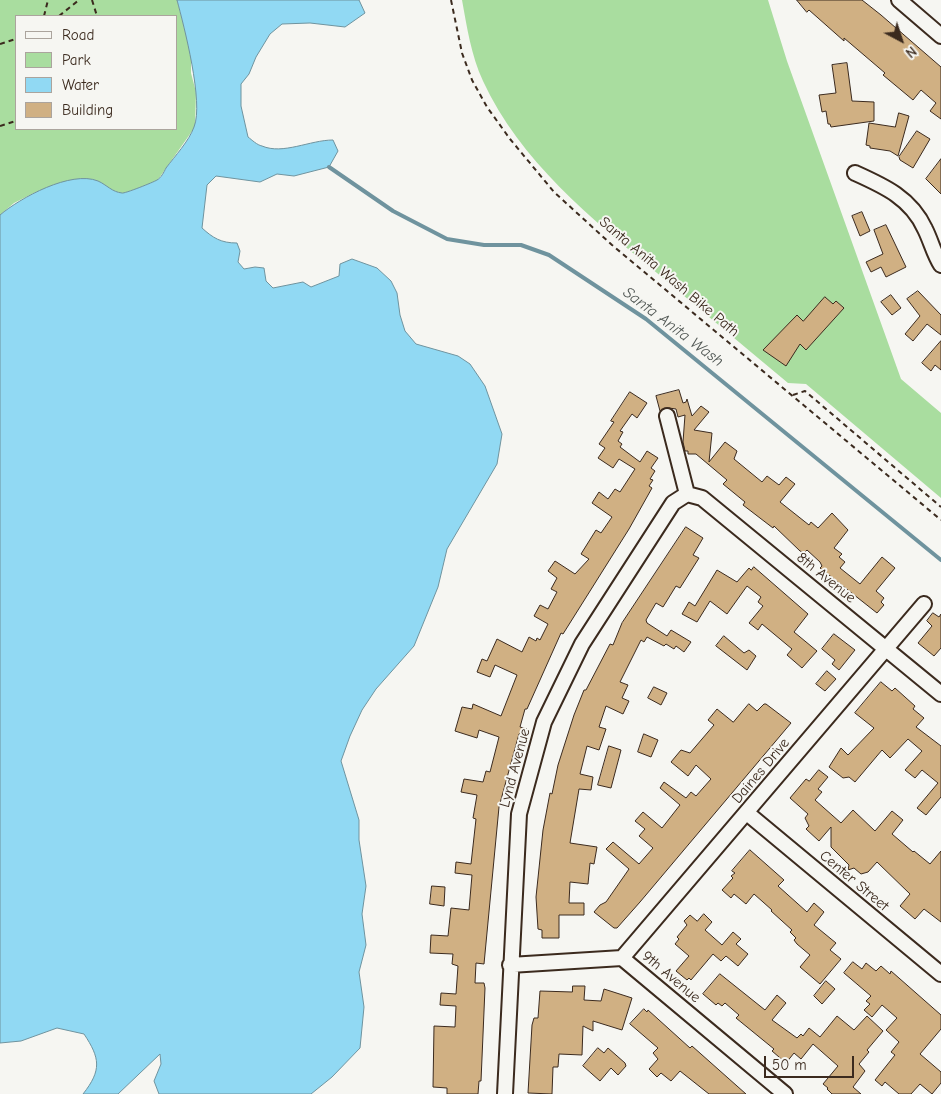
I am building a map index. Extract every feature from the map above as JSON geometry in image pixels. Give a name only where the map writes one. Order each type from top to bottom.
[{"type":"street","points":[[899,0],[941,36]]},
{"type":"street","points":[[854,173],[890,188],[905,201],[918,215],[941,265]]},
{"type":"street","points":[[667,416],[687,494]]},
{"type":"street","name":"8th Avenue","points":[[687,494],[702,498],[941,694]]},
{"type":"street","name":"Lynd Avenue","points":[[505,1094],[519,814],[544,722],[582,644],[673,503],[687,494]]},
{"type":"street","name":"Daines Drive","points":[[622,958],[924,604]]},
{"type":"street","name":"Center Street","points":[[747,813],[941,974]]},
{"type":"street","name":"9th Avenue","points":[[510,965],[622,958],[785,1094]]},
{"type":"path","points":[[44,15],[48,0]]},
{"type":"path","points":[[60,15],[78,0]]},
{"type":"path","points":[[92,0],[97,15]]},
{"type":"path","name":"Santa Anita Wash Bike Path","points":[[452,0],[462,54],[472,80],[487,107],[510,139],[554,192],[605,239],[941,520]]},
{"type":"path","points":[[0,44],[15,39]]},
{"type":"path","points":[[0,126],[15,121]]},
{"type":"path","points":[[793,395],[805,390],[941,507]]},
{"type":"green space","points":[[0,0],[177,0],[191,53],[191,73],[196,92],[195,127],[157,181],[123,194],[111,190],[97,181],[65,182],[36,192],[14,203],[0,215]]},
{"type":"green space","points":[[462,0],[768,0],[787,61],[901,379],[941,413],[941,498],[806,384],[788,383],[607,231],[559,186],[537,162],[498,110],[483,81],[472,51]]},
{"type":"water","points":[[177,0],[359,0],[365,13],[345,27],[310,23],[282,24],[270,34],[256,57],[249,74],[241,84],[241,106],[248,137],[260,145],[279,149],[333,140],[338,151],[329,167],[294,176],[277,174],[260,182],[216,176],[207,185],[202,228],[218,239],[237,243],[240,251],[238,262],[244,269],[264,268],[266,281],[273,288],[303,282],[311,287],[339,276],[340,264],[352,259],[377,268],[391,281],[397,293],[400,315],[405,331],[416,344],[458,356],[470,364],[485,386],[502,434],[497,464],[447,549],[438,587],[414,646],[376,689],[362,710],[341,761],[359,820],[359,840],[366,886],[362,914],[366,945],[359,972],[364,1007],[360,1048],[332,1077],[311,1094],[159,1094],[154,1081],[161,1064],[160,1054],[118,1094],[83,1094],[93,1078],[97,1064],[93,1050],[84,1034],[57,1028],[21,1041],[0,1043],[0,215],[20,201],[60,182],[87,179],[98,181],[112,190],[122,193],[151,183],[161,176],[189,138],[196,116],[197,101],[192,64]]},
{"type":"building","points":[[797,0],[862,0],[881,15],[941,67],[941,119],[930,111],[936,103],[921,90],[913,100],[844,38],[844,41],[809,10],[807,12]]},
{"type":"building","points":[[847,63],[852,101],[874,102],[874,121],[831,127],[828,124],[826,111],[822,112],[819,95],[836,93],[832,65]]},
{"type":"building","points":[[899,113],[909,116],[898,156],[890,151],[870,148],[870,146],[866,145],[869,123],[895,127]]},
{"type":"building","points":[[917,131],[930,139],[913,168],[900,160],[899,157]]},
{"type":"building","points":[[941,159],[941,194],[926,179]]},
{"type":"building","points":[[862,212],[870,231],[860,236],[852,216]]},
{"type":"building","points":[[886,225],[906,267],[886,277],[881,267],[871,272],[866,262],[883,254],[874,230]]},
{"type":"building","points":[[918,291],[941,315],[941,335],[927,324],[913,341],[905,334],[920,316],[907,299]]},
{"type":"building","points":[[891,295],[901,308],[892,315],[881,302]]},
{"type":"building","points":[[825,297],[833,304],[836,301],[844,308],[806,350],[800,344],[786,366],[763,350],[797,315],[803,321]]},
{"type":"building","points":[[941,341],[941,370],[935,365],[931,371],[922,363]]},
{"type":"building","points":[[679,390],[683,403],[687,399],[692,416],[701,406],[709,412],[694,430],[712,433],[709,462],[725,442],[737,451],[734,459],[762,482],[767,476],[779,485],[786,477],[795,484],[780,502],[809,525],[811,522],[818,528],[832,513],[848,530],[834,548],[842,554],[839,557],[845,562],[840,568],[860,584],[882,557],[895,568],[876,591],[884,598],[881,602],[884,605],[877,613],[820,568],[822,566],[820,562],[807,550],[804,553],[800,551],[774,526],[773,528],[743,505],[745,502],[723,484],[727,480],[696,454],[688,454],[688,451],[685,451],[683,442],[685,415],[678,417],[676,409],[669,408],[660,411],[656,396]]},
{"type":"building","points":[[630,392],[647,403],[637,418],[632,414],[620,431],[623,432],[618,441],[622,444],[620,447],[640,462],[647,451],[658,458],[651,468],[655,471],[650,479],[653,480],[649,486],[652,488],[629,529],[563,634],[561,633],[527,709],[525,709],[520,727],[527,729],[519,734],[499,807],[484,964],[476,963],[475,983],[484,983],[485,988],[481,1081],[479,1081],[478,1094],[447,1094],[447,1088],[433,1087],[434,1026],[455,1027],[456,1006],[440,1005],[441,993],[456,994],[458,966],[452,964],[453,954],[430,953],[431,935],[448,936],[451,908],[469,910],[472,875],[455,873],[456,862],[471,864],[476,819],[473,818],[477,795],[461,792],[464,779],[483,782],[486,771],[490,772],[499,737],[479,730],[477,738],[455,731],[462,707],[472,709],[473,704],[501,716],[517,675],[495,665],[490,677],[477,672],[482,659],[487,661],[497,639],[522,652],[529,637],[536,641],[537,638],[540,640],[548,624],[534,616],[540,605],[548,609],[557,592],[551,589],[557,578],[548,571],[555,561],[575,574],[589,559],[581,554],[596,530],[601,533],[612,517],[592,503],[599,492],[608,499],[615,489],[620,492],[635,469],[619,459],[613,468],[598,458],[605,448],[599,444],[614,422],[611,421]]},
{"type":"building","points":[[686,527],[703,538],[693,555],[699,558],[680,588],[676,586],[663,607],[656,603],[646,620],[647,623],[667,636],[671,630],[691,642],[684,652],[676,646],[674,649],[666,644],[664,646],[647,637],[644,642],[641,640],[620,682],[628,685],[622,698],[629,701],[623,714],[606,706],[599,727],[606,729],[599,750],[587,746],[580,774],[593,777],[591,790],[579,789],[570,843],[597,847],[594,864],[590,863],[588,884],[570,882],[569,903],[584,903],[584,915],[559,915],[559,938],[542,938],[542,930],[538,929],[536,897],[543,830],[550,793],[552,794],[558,765],[574,715],[584,690],[586,690],[610,644],[613,645],[622,623]]},
{"type":"building","points":[[754,567],[808,614],[794,632],[817,651],[802,668],[787,655],[792,649],[762,624],[758,630],[749,623],[763,606],[758,602],[761,597],[747,586],[727,614],[710,601],[697,622],[682,614],[689,602],[695,606],[717,570],[737,582],[749,568],[751,570]]},
{"type":"building","points":[[933,613],[939,617],[941,614],[941,648],[934,656],[918,643],[932,626],[927,621]]},
{"type":"building","points":[[834,634],[855,650],[839,670],[832,664],[835,660],[822,649]]},
{"type":"building","points":[[724,636],[744,653],[749,650],[756,656],[747,670],[716,646]]},
{"type":"building","points":[[827,671],[836,679],[825,691],[816,684]]},
{"type":"building","points":[[881,682],[892,691],[895,688],[915,706],[913,709],[924,718],[916,727],[941,746],[941,797],[926,815],[917,808],[938,783],[922,770],[915,778],[905,770],[922,751],[908,739],[890,758],[882,750],[855,782],[849,777],[843,778],[829,767],[841,748],[848,755],[874,728],[855,713]]},
{"type":"building","points":[[654,687],[667,693],[661,705],[648,698]]},
{"type":"building","points":[[749,704],[757,711],[766,704],[791,723],[640,902],[617,928],[614,928],[594,912],[600,905],[606,902],[629,869],[606,849],[613,842],[639,864],[653,848],[639,836],[645,829],[635,821],[643,812],[662,828],[680,805],[660,788],[664,782],[686,798],[691,792],[696,796],[711,779],[696,765],[688,776],[671,762],[681,750],[690,753],[714,725],[708,720],[717,709],[733,722]]},
{"type":"building","points":[[644,734],[658,740],[651,757],[638,752]]},
{"type":"building","points":[[609,746],[621,750],[611,788],[598,785]]},
{"type":"building","points":[[819,770],[828,777],[818,789],[822,792],[815,800],[841,823],[853,810],[875,831],[892,811],[903,820],[892,834],[913,852],[930,864],[941,851],[941,922],[924,909],[915,919],[900,906],[910,894],[877,862],[868,872],[861,874],[854,868],[848,870],[849,865],[831,847],[831,827],[819,841],[806,829],[809,826],[805,818],[808,814],[790,798],[806,779],[809,781]]},
{"type":"building","points":[[750,850],[784,880],[778,886],[807,912],[814,903],[824,912],[814,925],[836,943],[830,950],[841,959],[820,984],[800,967],[810,955],[797,944],[794,940],[796,938],[790,932],[792,930],[772,910],[754,894],[746,904],[734,894],[731,898],[722,890],[733,878],[731,876],[735,873],[732,871]]},
{"type":"building","points":[[432,886],[445,887],[444,906],[430,904]]},
{"type":"building","points":[[704,914],[712,922],[705,930],[722,945],[733,932],[741,939],[736,944],[748,954],[738,966],[726,956],[721,961],[713,954],[691,980],[689,978],[687,980],[676,971],[689,956],[675,944],[679,939],[677,937],[687,925],[684,921],[690,915],[697,921]]},
{"type":"building","points":[[853,962],[862,969],[866,963],[876,971],[881,966],[890,974],[891,971],[941,1015],[941,1029],[920,1054],[941,1072],[941,1083],[932,1094],[920,1084],[911,1094],[899,1094],[885,1082],[882,1086],[875,1080],[895,1055],[891,1052],[899,1042],[886,1030],[897,1018],[882,1005],[872,1017],[864,1010],[870,1004],[866,1001],[871,996],[844,973]]},
{"type":"building","points":[[720,974],[765,1010],[777,995],[786,1003],[772,1020],[797,1038],[801,1034],[803,1036],[809,1028],[820,1037],[837,1016],[854,1030],[867,1016],[883,1031],[867,1050],[869,1052],[859,1064],[865,1071],[853,1087],[861,1094],[832,1094],[827,1089],[823,1084],[838,1066],[813,1044],[801,1059],[794,1053],[786,1063],[772,1051],[774,1049],[736,1018],[739,1015],[725,1003],[722,1006],[718,1003],[716,1005],[703,994]]},
{"type":"building","points":[[826,981],[835,989],[822,1004],[814,996]]},
{"type":"building","points":[[573,986],[585,986],[584,1000],[601,1001],[604,989],[632,998],[622,1030],[593,1021],[593,1031],[583,1026],[582,1055],[559,1054],[558,1067],[553,1067],[552,1094],[528,1093],[532,1025],[534,1018],[538,1018],[540,991],[572,992]]},
{"type":"building","points":[[644,1009],[647,1012],[648,1010],[690,1048],[692,1046],[746,1094],[709,1094],[680,1071],[671,1081],[661,1073],[657,1077],[649,1069],[658,1059],[653,1053],[658,1048],[630,1024]]},
{"type":"building","points":[[598,1048],[604,1053],[608,1048],[625,1063],[626,1066],[618,1075],[611,1068],[600,1081],[583,1066]]},
{"type":"waterway","name":"Santa Anita Wash","points":[[329,167],[393,211],[447,239],[484,245],[521,245],[549,255],[646,319],[941,560]]}]
